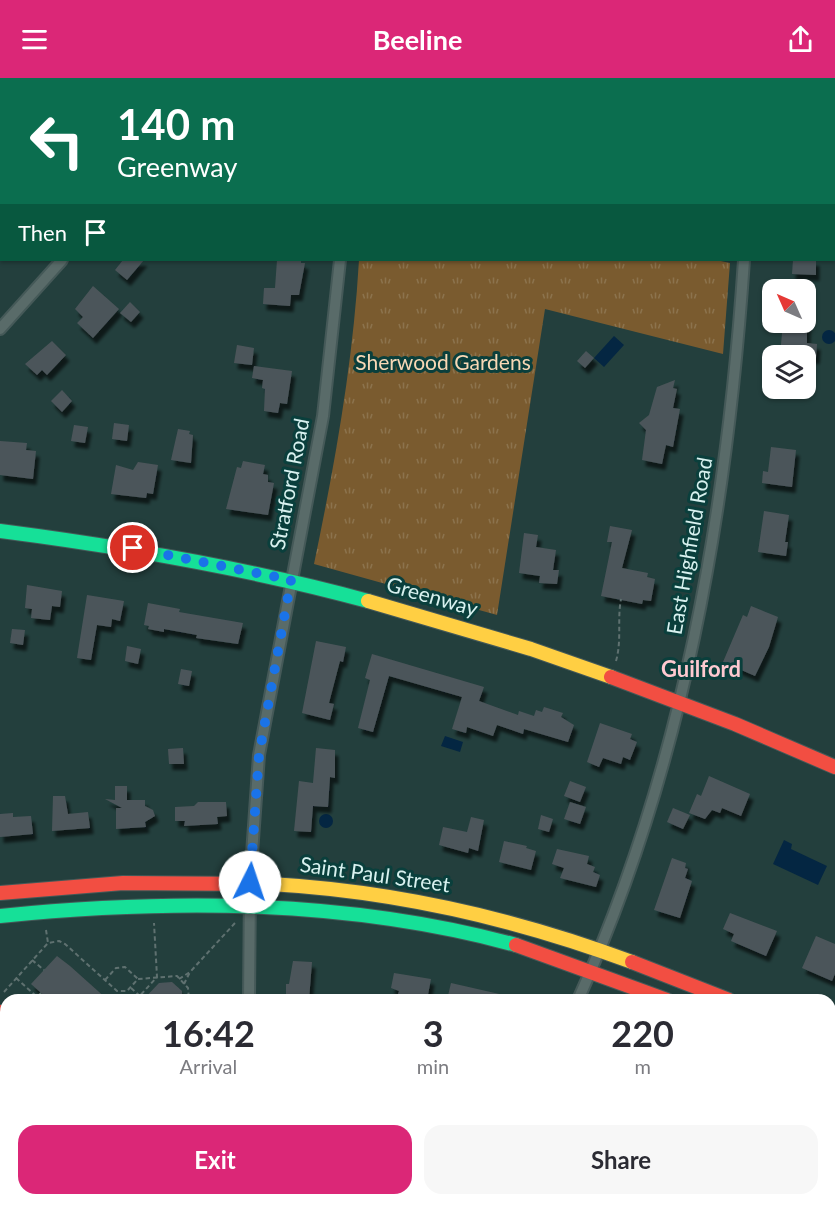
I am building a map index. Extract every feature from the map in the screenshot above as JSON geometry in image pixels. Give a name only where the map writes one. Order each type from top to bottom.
[{"type":"main road","name":"Greenway","points":[[0,531],[133,548],[291,580],[513,642],[681,701],[835,767]]},
{"type":"main road","name":"Saint Paul Street","points":[[0,893],[155,882],[314,885],[425,901],[491,916],[599,950],[713,994]]},
{"type":"main road","name":"Saint Paul Street","points":[[0,916],[67,908],[134,905],[250,906],[334,910],[377,915],[493,939],[651,994]]},
{"type":"street","points":[[0,328],[61,261]]},
{"type":"street","name":"Stratford Road","points":[[249,994],[250,882],[259,755],[325,406],[340,261]]},
{"type":"street","name":"East Highfield Road","points":[[581,994],[591,972],[638,841],[681,701],[698,626],[719,504],[737,361],[744,261]]},
{"type":"path","points":[[616,661],[620,644],[618,618],[621,599]]},
{"type":"path","points":[[142,994],[157,978],[154,923]]},
{"type":"path","points":[[179,979],[190,972],[235,923]]},
{"type":"path","points":[[46,930],[48,943]]},
{"type":"path","points":[[4,992],[48,943],[63,942],[117,991],[127,991],[138,979],[177,976],[188,988],[188,994]]},
{"type":"path","points":[[32,960],[44,970]]},
{"type":"path","points":[[105,980],[116,968],[125,967],[138,979]]},
{"type":"path","points":[[184,984],[190,972]]},
{"type":"path","points":[[16,978],[34,994]]},
{"type":"path","points":[[130,987],[138,994]]},
{"type":"green space","name":"Sherwood Gardens","points":[[359,261],[721,261],[730,263],[723,354],[545,309],[497,615],[314,564],[342,413]]},
{"type":"water","points":[[826,330],[832,330],[836,337],[832,344],[826,344],[822,340],[822,334]]},
{"type":"water","points":[[614,336],[624,345],[604,367],[594,358]]},
{"type":"water","points":[[445,736],[463,742],[460,752],[441,746]]},
{"type":"water","points":[[326,814],[331,816],[333,821],[331,826],[326,828],[321,826],[319,821],[321,816]]},
{"type":"water","points":[[784,840],[792,844],[791,849],[827,866],[818,885],[773,864]]},
{"type":"building","points":[[122,261],[143,261],[127,280],[115,270]]},
{"type":"building","points":[[277,261],[305,263],[299,295],[291,295],[290,306],[263,304],[264,288],[275,288]]},
{"type":"building","points":[[793,261],[816,261],[816,275],[792,274]]},
{"type":"building","points":[[93,286],[119,309],[93,338],[77,323],[83,317],[75,309]]},
{"type":"building","points":[[130,302],[140,312],[131,322],[120,313]]},
{"type":"building","points":[[782,333],[807,333],[807,343],[817,344],[816,358],[816,345],[781,345]]},
{"type":"building","points":[[52,341],[66,355],[47,375],[42,370],[37,375],[25,364]]},
{"type":"building","points":[[237,345],[254,348],[252,365],[234,363]]},
{"type":"building","points":[[586,351],[594,358],[585,368],[577,361]]},
{"type":"building","points":[[254,366],[292,371],[287,404],[280,403],[278,413],[264,411],[263,380],[252,378]]},
{"type":"building","points":[[675,380],[673,388],[677,389],[673,408],[680,409],[673,447],[666,445],[662,464],[642,460],[646,430],[639,423],[649,415],[657,387]]},
{"type":"building","points":[[62,390],[72,401],[62,412],[51,401]]},
{"type":"building","points":[[114,423],[129,425],[127,441],[112,439]]},
{"type":"building","points":[[74,425],[88,427],[85,443],[71,441]]},
{"type":"building","points":[[178,429],[190,431],[189,434],[193,435],[191,463],[171,460]]},
{"type":"building","points":[[0,441],[27,443],[26,450],[36,451],[33,479],[0,475]]},
{"type":"building","points":[[771,447],[796,450],[792,487],[762,483],[763,471],[768,472]]},
{"type":"building","points":[[243,461],[265,465],[263,474],[268,475],[268,482],[274,483],[268,515],[226,509],[237,467],[241,468]]},
{"type":"building","points":[[138,462],[158,465],[153,494],[147,493],[146,498],[111,494],[116,465],[133,470]]},
{"type":"building","points":[[764,511],[789,515],[785,542],[788,542],[786,556],[758,552]]},
{"type":"building","points":[[610,526],[632,530],[622,568],[648,573],[647,577],[655,579],[651,601],[643,600],[642,604],[601,596],[612,542],[607,542]]},
{"type":"building","points":[[524,533],[538,535],[536,547],[556,550],[553,570],[559,570],[557,584],[539,583],[540,576],[519,573]]},
{"type":"building","points":[[27,585],[62,591],[60,607],[52,606],[50,620],[31,618],[32,609],[25,608]]},
{"type":"building","points":[[87,595],[124,601],[120,621],[112,619],[111,627],[97,625],[91,660],[77,658]]},
{"type":"building","points":[[148,603],[180,609],[179,612],[243,623],[238,644],[196,638],[197,635],[164,629],[164,632],[148,629],[149,626],[144,625]]},
{"type":"building","points":[[751,606],[778,617],[769,647],[755,676],[723,662],[743,615],[747,617]]},
{"type":"building","points":[[12,629],[25,630],[23,645],[10,643]]},
{"type":"building","points":[[316,641],[346,647],[329,703],[334,704],[330,720],[302,713]]},
{"type":"building","points":[[127,646],[141,649],[138,664],[125,661]]},
{"type":"building","points":[[372,654],[484,687],[479,701],[518,715],[519,711],[534,716],[536,710],[542,712],[544,707],[563,713],[561,717],[574,725],[568,742],[524,729],[523,734],[497,725],[493,736],[467,727],[466,733],[452,729],[462,697],[389,676],[373,732],[358,728],[370,680],[365,678]]},
{"type":"building","points":[[181,669],[192,671],[189,686],[178,684]]},
{"type":"building","points":[[600,723],[632,734],[630,739],[637,742],[630,760],[623,757],[621,764],[603,758],[599,767],[587,762]]},
{"type":"building","points":[[183,748],[184,764],[169,764],[168,749]]},
{"type":"building","points":[[316,748],[335,750],[335,778],[330,777],[328,807],[313,806],[311,832],[294,831],[299,781],[313,783]]},
{"type":"building","points":[[709,776],[750,794],[741,816],[722,808],[720,813],[712,810],[705,819],[689,813],[697,794],[701,796]]},
{"type":"building","points":[[570,781],[586,787],[580,802],[564,796]]},
{"type":"building","points":[[115,786],[127,786],[127,800],[145,800],[145,806],[153,810],[155,816],[145,822],[146,827],[116,829],[116,808],[122,808],[105,799],[115,800]]},
{"type":"building","points":[[53,796],[65,796],[68,814],[88,812],[90,828],[52,831]]},
{"type":"building","points":[[198,802],[226,802],[227,816],[217,817],[218,824],[184,826],[185,821],[175,821],[175,807],[194,806]]},
{"type":"building","points":[[570,802],[586,807],[580,824],[564,819]]},
{"type":"building","points":[[673,808],[690,815],[683,829],[667,822]]},
{"type":"building","points":[[13,813],[13,817],[31,816],[33,834],[0,837],[0,814]]},
{"type":"building","points":[[541,815],[553,819],[549,832],[538,829]]},
{"type":"building","points":[[471,817],[484,820],[478,851],[469,848],[468,853],[439,845],[443,827],[467,832]]},
{"type":"building","points":[[504,841],[527,846],[526,848],[536,851],[531,870],[499,862]]},
{"type":"building","points":[[557,849],[589,856],[587,864],[595,867],[593,872],[600,875],[596,887],[560,878],[564,868],[552,864]]},
{"type":"building","points":[[672,858],[686,863],[685,868],[688,869],[685,878],[692,881],[680,918],[654,910]]},
{"type":"building","points":[[730,913],[777,931],[766,956],[731,941],[734,934],[723,929]]},
{"type":"building","points":[[816,936],[835,944],[835,974],[832,981],[802,968]]},
{"type":"building","points":[[57,956],[101,994],[42,994],[31,984]]},
{"type":"building","points":[[293,961],[312,962],[309,994],[286,994],[286,984],[289,984]]},
{"type":"building","points":[[394,973],[431,979],[428,994],[398,994],[399,991],[391,988]]},
{"type":"building","points":[[172,982],[182,991],[182,994],[149,994],[159,983]]},
{"type":"building","points":[[451,983],[499,994],[448,994]]},
{"type":"traffic: fast","points":[[0,531],[185,560],[277,578],[368,601]]},
{"type":"traffic: fast","points":[[0,916],[129,907],[259,907],[324,911],[388,919],[452,930],[516,945]]},
{"type":"traffic: slow","points":[[368,601],[531,649],[611,677]]},
{"type":"traffic: slow","points":[[270,884],[363,893],[454,909],[543,932],[632,962]]},
{"type":"traffic: jam","points":[[611,677],[735,724],[835,767]]},
{"type":"traffic: jam","points":[[0,893],[123,883],[270,884]]},
{"type":"traffic: jam","points":[[516,945],[651,994]]},
{"type":"traffic: jam","points":[[632,962],[714,994]]},
{"type":"district","name":"Guilford","points":[[701,669]]},
{"type":"route","points":[[133,548],[291,580],[259,755],[250,882]]}]
